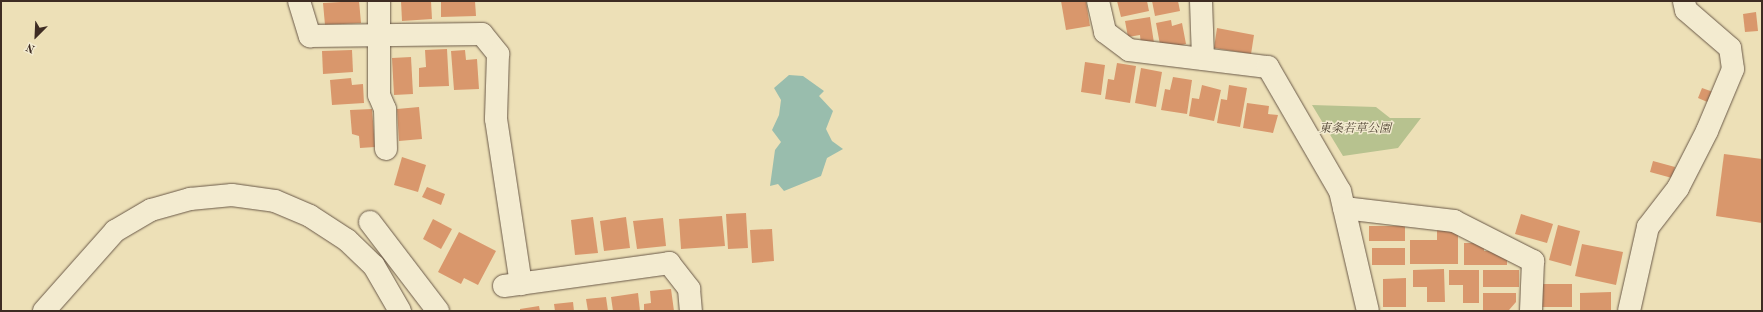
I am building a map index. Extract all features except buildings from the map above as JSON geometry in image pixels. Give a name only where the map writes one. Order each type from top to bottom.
[{"type":"street","points":[[299,1],[310,36],[482,34],[498,54],[496,119],[512,285],[669,263],[689,289],[691,311]]},
{"type":"street","points":[[379,1],[379,95],[385,109],[386,149]]},
{"type":"street","points":[[1098,1],[1105,32],[1129,50],[1268,67],[1340,191],[1368,311]]},
{"type":"street","points":[[1201,1],[1203,59]]},
{"type":"street","points":[[1629,311],[1648,227],[1678,188],[1707,131],[1733,69],[1730,48],[1686,10],[1684,1]]},
{"type":"street","points":[[44,311],[115,231],[151,210],[190,199],[232,195],[275,201],[310,216],[347,240],[374,266],[400,311]]},
{"type":"street","points":[[1344,208],[1454,221],[1533,261],[1531,311]]},
{"type":"street","points":[[370,222],[438,311]]},
{"type":"green space","name":"東条若草公園","points":[[1312,105],[1376,107],[1390,118],[1421,118],[1398,148],[1343,156]]},
{"type":"shaded area","points":[[789,75],[803,76],[824,91],[819,96],[833,111],[826,129],[832,141],[843,149],[827,158],[821,176],[784,191],[778,184],[770,186],[775,150],[781,142],[772,130],[779,115],[781,100],[774,88]]}]
